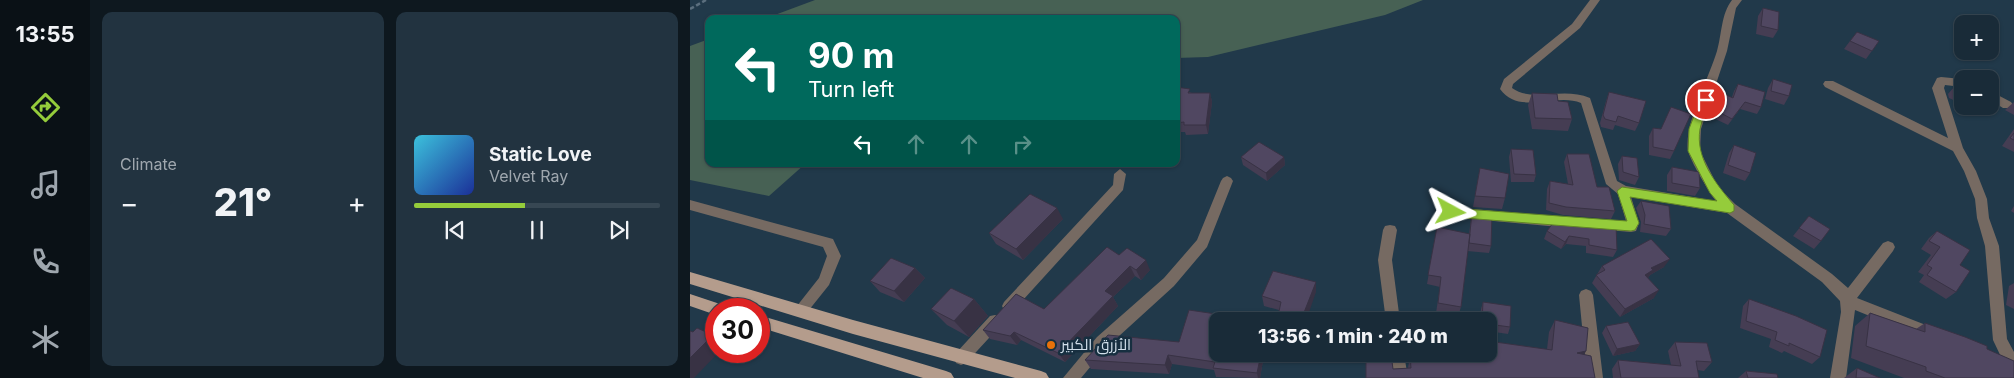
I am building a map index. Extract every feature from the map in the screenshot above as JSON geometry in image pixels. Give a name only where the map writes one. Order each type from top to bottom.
[{"type":"main road","points":[[690,278],[961,358],[1041,378]]},
{"type":"main road","points":[[690,300],[705,305]]},
{"type":"main road","points":[[770,324],[946,378]]},
{"type":"street","points":[[1595,0],[1576,26],[1508,82],[1506,89],[1524,98],[1577,97],[1586,100],[1612,184],[1622,191],[1730,208]]},
{"type":"street","points":[[1737,0],[1731,8],[1722,51],[1699,114],[1695,129],[1694,151],[1714,190],[1730,208],[1827,278],[1843,293],[1847,300],[1848,312],[1838,378]]},
{"type":"street","points":[[1954,82],[1941,81],[1938,88],[1957,148],[1970,171],[1981,199],[1982,218],[1992,246],[2000,340],[2008,356],[2014,362]]},
{"type":"street","points":[[1829,84],[1957,148]]},
{"type":"street","points":[[1999,100],[2007,105]]},
{"type":"street","points":[[961,358],[1119,187],[1120,174]]},
{"type":"street","points":[[1071,378],[1102,342],[1169,282],[1202,243],[1227,181]]},
{"type":"street","points":[[1451,212],[1631,227],[1633,223],[1632,215],[1622,191]]},
{"type":"street","points":[[690,205],[828,243],[834,256],[824,281],[800,311]]},
{"type":"street","points":[[1390,230],[1385,260],[1392,312]]},
{"type":"street","points":[[1847,300],[1888,247]]},
{"type":"street","points":[[1586,295],[1595,378]]},
{"type":"street","points":[[1847,300],[1944,340]]},
{"type":"street","points":[[1996,361],[2014,368]]},
{"type":"street","points":[[1398,362],[1400,378]]},
{"type":"path","points":[[690,9],[706,0]]},
{"type":"green space","points":[[815,0],[1423,0],[1385,15],[1208,57],[1180,58],[1180,15],[775,15]]},
{"type":"green space","points":[[705,40],[705,167],[802,167],[769,196],[690,180],[690,46]]},
{"type":"building","points":[[1763,8],[1779,12],[1778,30],[1761,26]]},
{"type":"building","points":[[1857,32],[1879,41],[1872,51],[1850,41]]},
{"type":"building","points":[[1773,79],[1792,85],[1789,96],[1771,91]]},
{"type":"building","points":[[1738,84],[1765,92],[1761,107],[1745,102],[1732,119],[1713,109],[1724,94],[1733,98]]},
{"type":"building","points":[[1180,88],[1190,89],[1188,93],[1210,93],[1206,125],[1184,125],[1184,122],[1180,122]]},
{"type":"building","points":[[1609,92],[1646,101],[1639,123],[1618,116],[1616,122],[1605,119],[1603,115]]},
{"type":"building","points":[[1532,93],[1557,94],[1558,101],[1568,102],[1572,119],[1535,118]]},
{"type":"building","points":[[1671,107],[1691,114],[1674,151],[1653,147],[1653,128],[1661,129]]},
{"type":"building","points":[[1259,142],[1284,157],[1266,173],[1241,157]]},
{"type":"building","points":[[1734,145],[1756,153],[1750,173],[1728,165]]},
{"type":"building","points":[[1511,149],[1533,150],[1536,175],[1514,174]]},
{"type":"building","points":[[1567,154],[1589,154],[1597,187],[1609,187],[1615,211],[1566,207],[1549,203],[1550,181],[1573,185]]},
{"type":"building","points":[[1622,156],[1637,158],[1639,177],[1623,172]]},
{"type":"building","points":[[1672,167],[1699,172],[1700,188],[1672,183]]},
{"type":"building","points":[[1480,168],[1509,174],[1505,198],[1475,196]]},
{"type":"building","points":[[1030,194],[1057,208],[1016,249],[989,233]]},
{"type":"building","points":[[1641,201],[1669,206],[1671,229],[1644,224],[1645,215]]},
{"type":"building","points":[[1472,212],[1492,214],[1491,246],[1469,243]]},
{"type":"building","points":[[1809,216],[1830,229],[1821,241],[1799,228]]},
{"type":"building","points":[[1556,219],[1616,225],[1617,250],[1589,245],[1589,239],[1569,236],[1565,242],[1547,231]]},
{"type":"building","points":[[1437,227],[1470,234],[1461,307],[1438,303],[1441,277],[1428,275]]},
{"type":"building","points":[[1937,231],[1970,250],[1960,265],[1970,271],[1956,292],[1927,275],[1932,268],[1927,265],[1940,247],[1929,241]]},
{"type":"building","points":[[1651,239],[1670,259],[1651,268],[1653,270],[1645,275],[1659,290],[1625,309],[1596,275],[1605,270],[1602,266]]},
{"type":"building","points":[[1107,247],[1119,255],[1127,248],[1146,260],[1136,270],[1130,266],[1105,291],[1113,296],[1058,353],[1014,332],[1010,336],[983,330],[1016,294],[1044,309]]},
{"type":"building","points":[[891,258],[915,268],[894,291],[870,281]]},
{"type":"building","points":[[1273,271],[1316,282],[1304,312],[1279,312],[1281,302],[1262,296]]},
{"type":"building","points":[[951,288],[974,299],[954,321],[931,309]]},
{"type":"building","points":[[1749,299],[1796,316],[1827,330],[1820,357],[1789,343],[1789,346],[1775,340],[1777,332],[1746,321]]},
{"type":"building","points":[[1483,302],[1511,306],[1510,327],[1497,325],[1497,312],[1482,312]]},
{"type":"building","points":[[1189,310],[1209,313],[1209,361],[1168,355],[1165,365],[1085,360],[1108,335],[1179,342]]},
{"type":"building","points":[[1870,313],[1925,332],[1925,323],[1987,346],[1987,349],[2014,361],[2014,378],[1945,378],[1926,371],[1926,367],[1866,346]]},
{"type":"building","points":[[1555,320],[1588,328],[1586,351],[1577,353],[1591,356],[1595,378],[1366,378],[1366,362],[1392,362],[1393,369],[1411,368],[1411,362],[1497,362],[1497,342],[1552,350]]},
{"type":"building","points":[[1628,322],[1640,344],[1617,349],[1606,326]]},
{"type":"building","points":[[697,328],[705,332],[705,343],[690,358],[690,331],[693,332]]},
{"type":"building","points":[[1675,342],[1707,343],[1712,362],[1696,361],[1699,378],[1621,378],[1618,360],[1681,366]]},
{"type":"building","points":[[1215,362],[1259,362],[1257,373],[1213,368]]},
{"type":"building","points":[[1857,368],[1880,378],[1856,378]]},
{"type":"building","points":[[1746,371],[1777,374],[1778,378],[1748,378]]},
{"type":"place","name":"الأزرق الكبير","points":[[1051,345]]},
{"type":"route","points":[[1451,212],[1631,227],[1633,223],[1632,215],[1622,191],[1730,208],[1714,190],[1694,151],[1695,129],[1699,114],[1706,100]]}]
